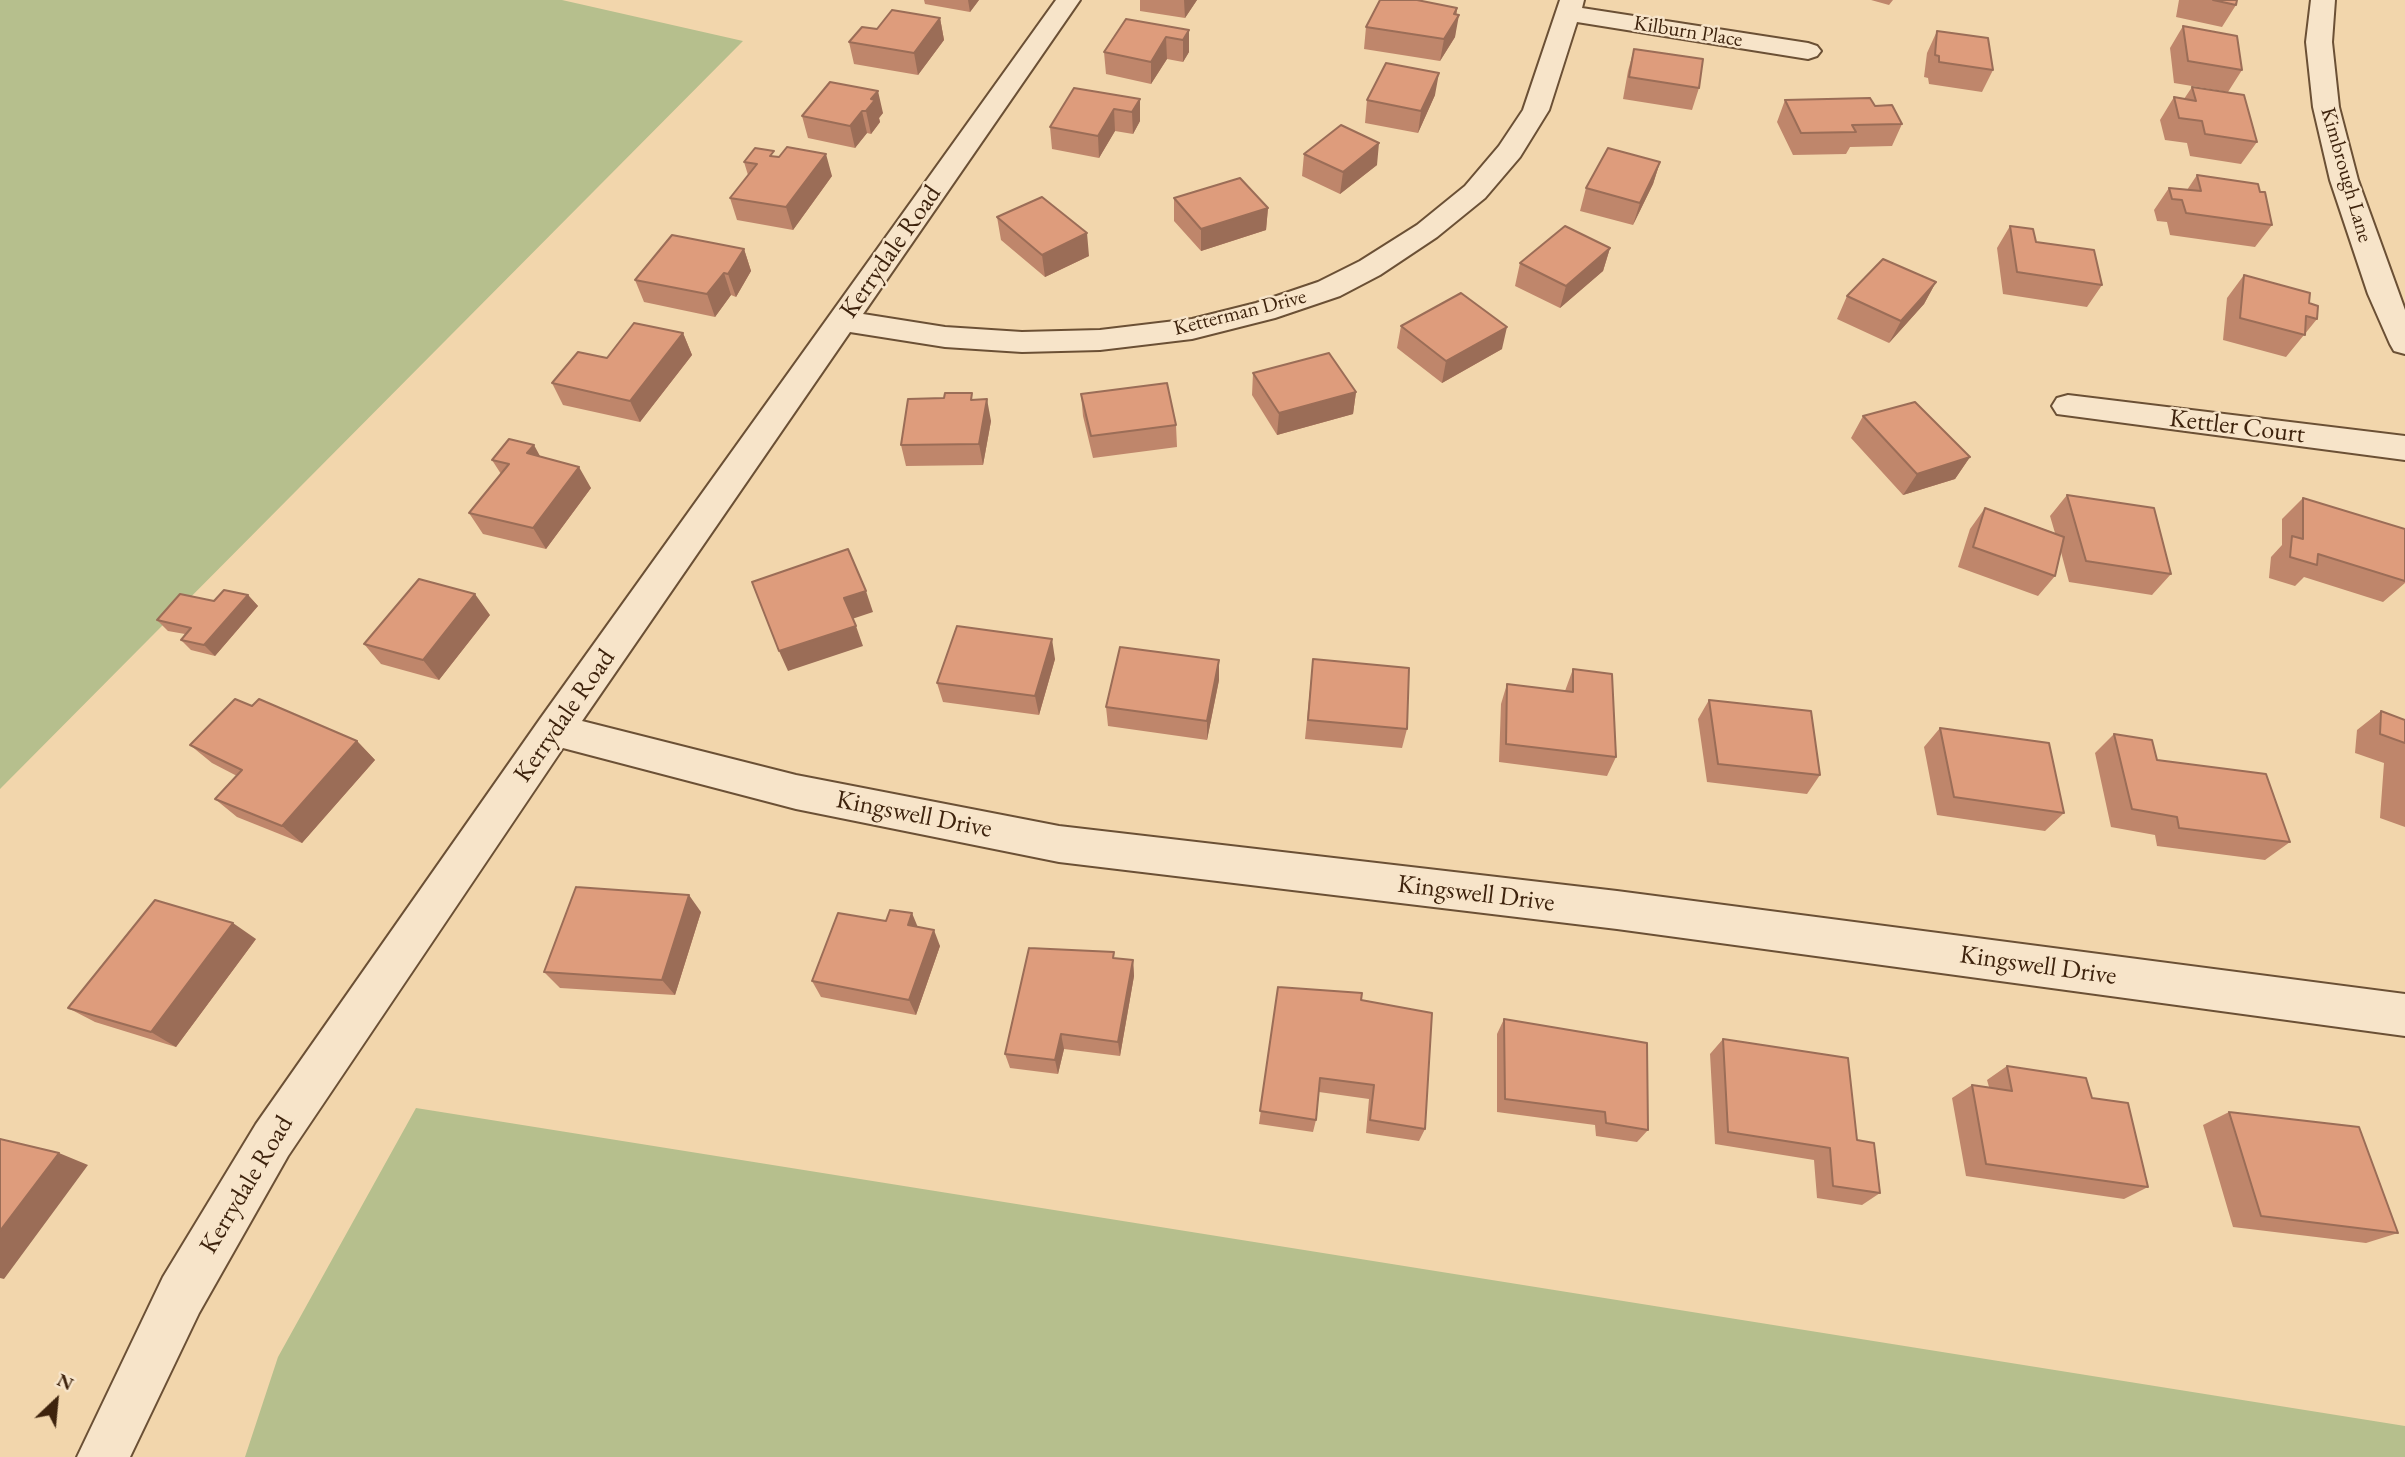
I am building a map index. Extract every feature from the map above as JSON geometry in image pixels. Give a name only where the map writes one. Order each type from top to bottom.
[{"type":"street","name":"Kerrydale Road","points":[[103,1457],[181,1295],[272,1140],[554,730],[1068,0]]},
{"type":"street","name":"Kimbrough Lane","points":[[2323,0],[2319,41],[2326,107],[2348,193],[2383,294],[2405,344]]},
{"type":"street","name":"Ketterman Drive","points":[[842,321],[958,338],[1022,342],[1100,340],[1192,329],[1264,312],[1329,289],[1370,268],[1427,231],[1475,192],[1510,151],[1536,110],[1570,6]]},
{"type":"street","name":"Kilburn Place","points":[[1570,6],[1808,51]]},
{"type":"street","name":"Kettler Court","points":[[2068,406],[2405,448]]},
{"type":"street","name":"Kingswell Drive","points":[[554,730],[796,792],[1059,844],[1617,910],[2405,1015]]},
{"type":"green space","points":[[0,0],[562,0],[743,41],[0,789]]},
{"type":"green space","points":[[416,1108],[2405,1426],[2405,1457],[245,1457],[278,1357]]},
{"type":"building","points":[[1380,0],[1417,0],[1457,8],[1454,14],[1459,15],[1444,39],[1366,27]]},
{"type":"building","points":[[2213,0],[2237,0],[2236,5]]},
{"type":"building","points":[[892,10],[940,18],[914,53],[849,42],[862,27],[877,29]]},
{"type":"building","points":[[1126,19],[1189,30],[1183,40],[1166,37],[1151,62],[1104,52]]},
{"type":"building","points":[[2183,26],[2237,36],[2242,70],[2188,61]]},
{"type":"building","points":[[1937,31],[1988,38],[1993,70],[1939,62],[1939,56],[1935,55]]},
{"type":"building","points":[[1634,49],[1703,59],[1699,88],[1629,77]]},
{"type":"building","points":[[1386,63],[1439,73],[1421,111],[1367,100]]},
{"type":"building","points":[[830,82],[878,91],[871,99],[875,100],[850,126],[802,116]]},
{"type":"building","points":[[2192,87],[2244,95],[2257,142],[2205,134],[2202,121],[2179,118],[2174,97],[2196,101]]},
{"type":"building","points":[[1074,88],[1140,99],[1132,112],[1114,109],[1098,136],[1050,127]]},
{"type":"building","points":[[1870,98],[1875,106],[1892,105],[1902,124],[1852,125],[1856,132],[1801,133],[1785,100]]},
{"type":"building","points":[[1341,125],[1379,143],[1343,172],[1304,154]]},
{"type":"building","points":[[787,147],[826,154],[786,207],[730,198],[757,164],[744,162],[755,148],[774,151],[770,156],[779,157]]},
{"type":"building","points":[[1608,148],[1660,162],[1640,203],[1586,188]]},
{"type":"building","points":[[2197,175],[2258,184],[2260,192],[2265,192],[2272,225],[2186,213],[2182,200],[2172,199],[2169,188],[2201,191]]},
{"type":"building","points":[[1240,178],[1268,208],[1201,229],[1174,198]]},
{"type":"building","points":[[1042,197],[1087,233],[1042,255],[997,217]]},
{"type":"building","points":[[1565,226],[1610,248],[1566,286],[1520,263]]},
{"type":"building","points":[[2010,226],[2033,229],[2036,242],[2094,250],[2102,285],[2017,272]]},
{"type":"building","points":[[672,235],[744,249],[728,274],[724,273],[707,294],[635,280]]},
{"type":"building","points":[[1883,259],[1936,282],[1901,321],[1847,296]]},
{"type":"building","points":[[2244,275],[2310,293],[2309,303],[2318,306],[2317,319],[2306,316],[2305,335],[2240,318]]},
{"type":"building","points":[[1461,293],[1507,327],[1446,361],[1401,326]]},
{"type":"building","points":[[634,323],[683,333],[630,401],[552,383],[578,352],[607,358]]},
{"type":"building","points":[[1329,353],[1356,392],[1279,413],[1253,373]]},
{"type":"building","points":[[1167,383],[1176,425],[1091,436],[1081,394]]},
{"type":"building","points":[[945,393],[972,393],[971,400],[987,399],[979,444],[901,445],[908,399],[944,398]]},
{"type":"building","points":[[1915,402],[1970,457],[1917,474],[1863,416]]},
{"type":"building","points":[[509,439],[534,445],[527,453],[579,467],[533,528],[469,513],[509,464],[492,460]]},
{"type":"building","points":[[2067,495],[2154,508],[2171,574],[2086,561]]},
{"type":"building","points":[[2303,498],[2405,529],[2405,581],[2318,554],[2317,565],[2290,557],[2292,536],[2303,539]]},
{"type":"building","points":[[1985,508],[2064,537],[2055,576],[1973,547]]},
{"type":"building","points":[[848,549],[866,591],[844,598],[856,626],[779,651],[752,582]]},
{"type":"building","points":[[419,579],[475,594],[423,660],[364,644]]},
{"type":"building","points":[[224,590],[248,595],[204,645],[181,640],[191,628],[157,620],[180,594],[214,601]]},
{"type":"building","points":[[957,626],[1052,639],[1035,696],[937,683]]},
{"type":"building","points":[[1120,647],[1219,660],[1207,721],[1106,707]]},
{"type":"building","points":[[1313,659],[1409,668],[1407,729],[1308,720]]},
{"type":"building","points":[[1573,669],[1612,674],[1616,757],[1506,744],[1507,684],[1573,692]]},
{"type":"building","points":[[235,699],[252,706],[259,699],[357,741],[282,826],[215,799],[242,770],[190,745]]},
{"type":"building","points":[[1709,700],[1811,711],[1820,775],[1718,764]]},
{"type":"building","points":[[2381,711],[2405,720],[2405,743],[2380,734]]},
{"type":"building","points":[[1940,728],[2049,743],[2064,813],[1954,797]]},
{"type":"building","points":[[2114,734],[2152,740],[2157,760],[2266,774],[2290,842],[2179,828],[2177,817],[2132,809]]},
{"type":"building","points":[[576,887],[689,895],[662,980],[544,972]]},
{"type":"building","points":[[155,900],[233,923],[151,1032],[68,1008]]},
{"type":"building","points":[[890,910],[912,913],[908,925],[934,930],[909,1000],[812,981],[838,913],[886,921]]},
{"type":"building","points":[[1029,948],[1114,952],[1113,958],[1133,960],[1118,1042],[1061,1034],[1055,1060],[1005,1054]]},
{"type":"building","points":[[1278,987],[1362,993],[1361,1000],[1432,1013],[1425,1129],[1370,1120],[1374,1085],[1320,1078],[1316,1120],[1260,1111]]},
{"type":"building","points":[[1504,1019],[1647,1043],[1648,1130],[1606,1123],[1605,1112],[1505,1099]]},
{"type":"building","points":[[1723,1039],[1848,1058],[1857,1140],[1874,1143],[1880,1193],[1833,1186],[1830,1148],[1728,1132]]},
{"type":"building","points":[[2007,1066],[2086,1078],[2092,1098],[2128,1103],[2148,1187],[1986,1164],[1972,1085],[2012,1091]]},
{"type":"building","points":[[2229,1112],[2359,1127],[2398,1233],[2261,1216]]},
{"type":"building","points":[[0,1139],[59,1153],[0,1231]]}]
